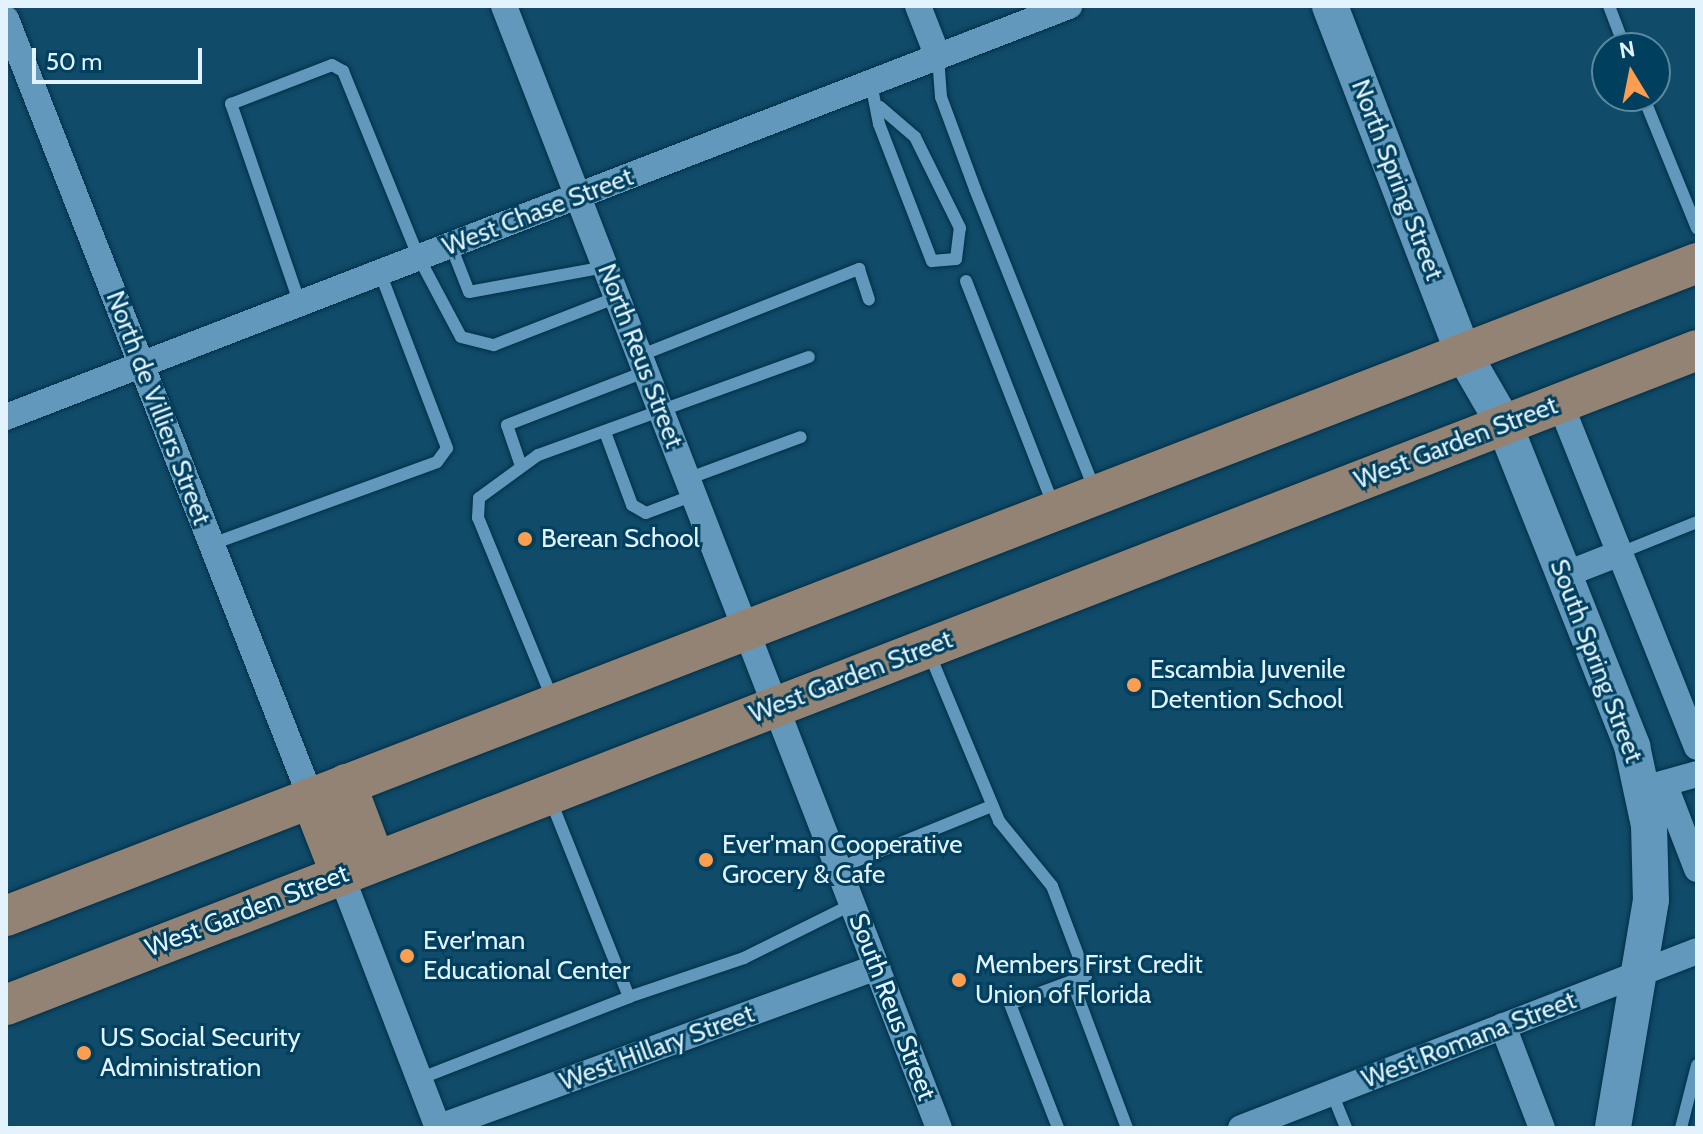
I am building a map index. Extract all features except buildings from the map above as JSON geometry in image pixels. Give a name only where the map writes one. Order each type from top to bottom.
[{"type":"main road","points":[[6,916],[1697,263]]},
{"type":"main road","name":"West Garden Street","points":[[6,1005],[1697,350]]},
{"type":"main road","points":[[328,791],[358,868]]},
{"type":"street","name":"North Reus Street","points":[[504,6],[776,707]]},
{"type":"street","points":[[918,6],[938,57]]},
{"type":"street","name":"West Chase Street","points":[[6,417],[578,197],[875,95],[938,57],[1069,6]]},
{"type":"street","name":"North Spring Street","points":[[1330,6],[1463,353]]},
{"type":"street","name":"North de Villiers Street","points":[[6,19],[212,544],[328,791]]},
{"type":"street","name":"South Spring Street","points":[[1463,353],[1504,424],[1654,787],[1697,869]]},
{"type":"street","points":[[1560,403],[1620,553],[1688,697],[1697,747]]},
{"type":"street","points":[[1564,575],[1620,553]]},
{"type":"street","name":"South Reus Street","points":[[776,707],[939,1128]]},
{"type":"street","points":[[1654,787],[1697,774]]},
{"type":"street","name":"South Spring Street","points":[[1613,1128],[1651,880],[1654,787]]},
{"type":"street","points":[[358,868],[419,1079],[438,1128]]},
{"type":"street","name":"West Romana Street","points":[[1241,1128],[1697,951]]},
{"type":"street","name":"West Hillary Street","points":[[438,1128],[877,967]]},
{"type":"street","points":[[1503,1026],[1542,1128]]},
{"type":"lane","points":[[1609,6],[1619,32]]},
{"type":"lane","points":[[938,57],[938,85],[965,163],[1097,495]]},
{"type":"lane","points":[[300,304],[258,191],[231,104],[332,65],[343,71],[419,258],[450,324],[474,346],[494,345],[617,297]]},
{"type":"lane","points":[[875,95],[915,137],[960,228],[956,259],[932,261],[879,124],[875,95]]},
{"type":"lane","points":[[1650,112],[1697,228]]},
{"type":"lane","points":[[451,246],[469,292],[605,267]]},
{"type":"lane","points":[[521,466],[507,425],[859,269],[869,299]]},
{"type":"lane","points":[[212,544],[268,529],[437,462],[447,448],[380,273]]},
{"type":"lane","points":[[966,281],[1056,511]]},
{"type":"lane","points":[[555,704],[478,518],[484,492],[521,466],[809,357]]},
{"type":"lane","points":[[605,432],[632,505],[646,513],[690,487],[801,437]]},
{"type":"lane","points":[[1620,553],[1697,522]]},
{"type":"lane","points":[[927,648],[992,806],[1052,886],[1086,976],[1010,1004],[1058,1128]]},
{"type":"lane","points":[[548,795],[629,997]]},
{"type":"lane","points":[[839,868],[992,806]]},
{"type":"lane","points":[[419,1079],[629,997],[744,958],[853,904]]},
{"type":"lane","points":[[1072,981],[1127,1128]]},
{"type":"lane","points":[[1681,1128],[1697,1065]]},
{"type":"lane","points":[[1332,1093],[1346,1128]]},
{"type":"place","name":"Berean School","points":[[525,539]]},
{"type":"place","name":"Escambia Juvenile Detention School","points":[[1134,685]]},
{"type":"place","name":"Ever'man Cooperative Grocery & Cafe","points":[[706,860]]},
{"type":"place","name":"Ever'man Educational Center","points":[[407,956]]},
{"type":"place","name":"Members First Credit Union of Florida","points":[[959,980]]},
{"type":"place","name":"US Social Security Administration","points":[[84,1053]]}]
